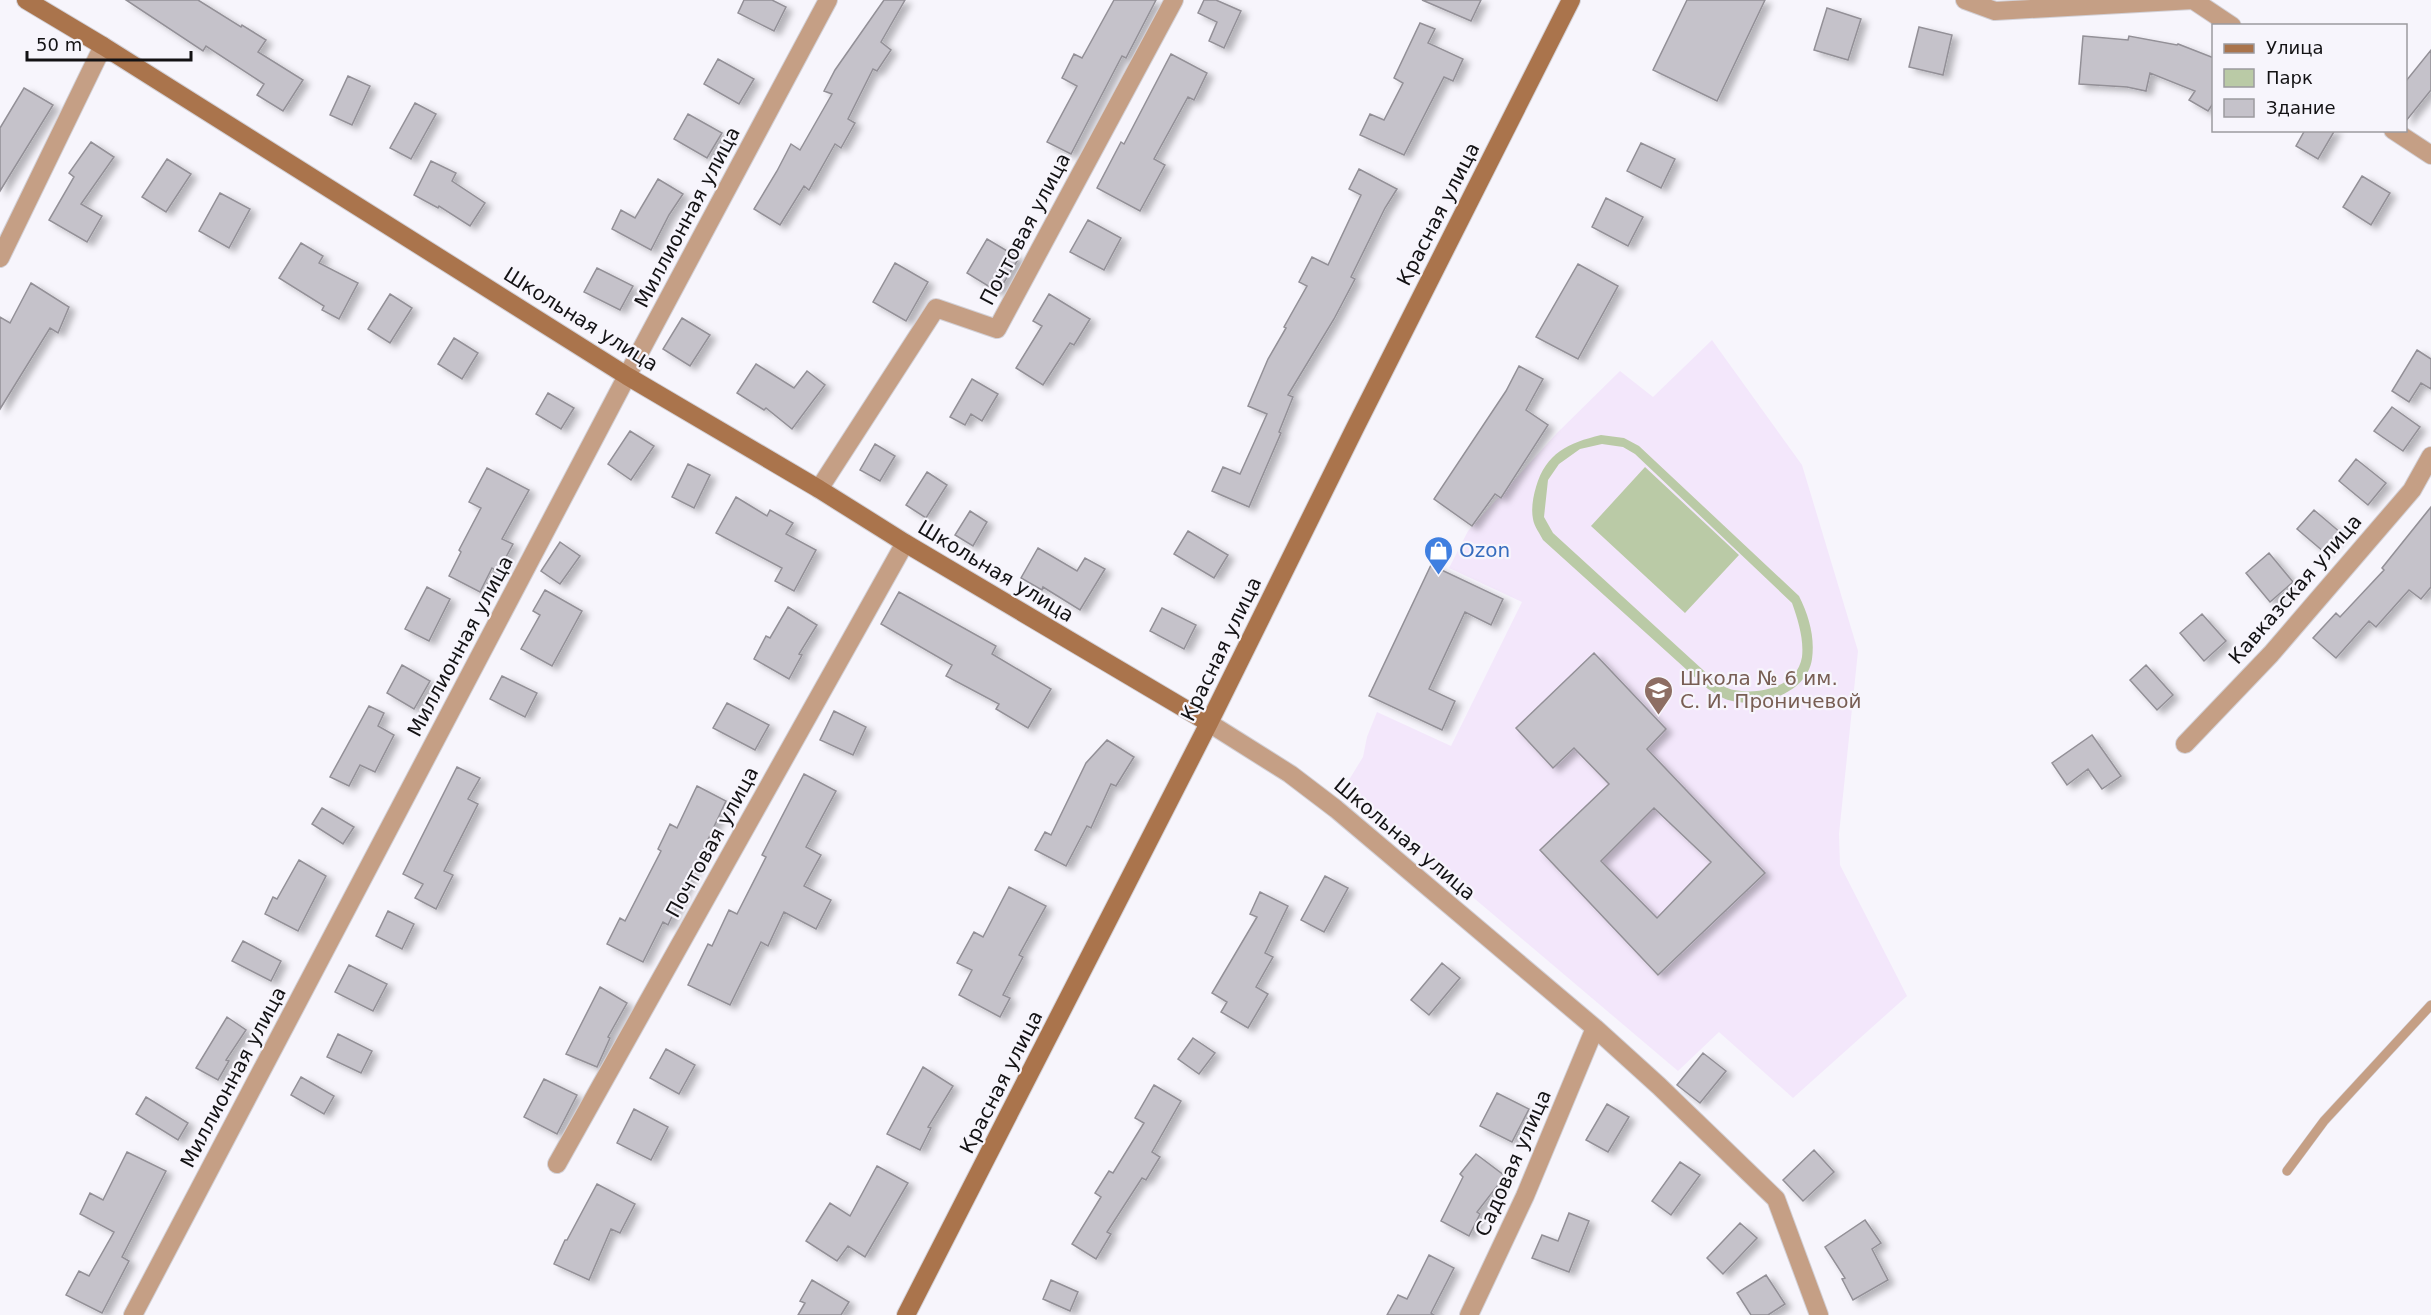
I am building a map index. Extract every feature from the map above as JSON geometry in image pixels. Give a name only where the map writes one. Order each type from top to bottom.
[{"type":"main road","name":"Школьная улица","points":[[26,0],[103,46],[627,376],[1209,723]]},
{"type":"main road","name":"Красная улица","points":[[906,1315],[1209,723],[1571,0]]},
{"type":"street","name":"Миллионная улица","points":[[133,1315],[627,376],[828,0]]},
{"type":"street","name":"Почтовая улица","points":[[819,489],[936,308],[997,329],[1174,0]]},
{"type":"street","points":[[1965,0],[1995,11],[2193,0],[2229,24]]},
{"type":"street","points":[[0,258],[103,46]]},
{"type":"street","points":[[2396,132],[2431,155]]},
{"type":"street","name":"Кавказская улица","points":[[2185,744],[2271,654],[2412,490],[2431,456]]},
{"type":"street","name":"Почтовая улица","points":[[557,1164],[905,543]]},
{"type":"street","name":"Школьная улица","points":[[1209,723],[1290,774],[1336,809],[1595,1028],[1776,1199],[1819,1315]]},
{"type":"street","name":"Садовая улица","points":[[1469,1315],[1526,1197],[1595,1028]]},
{"type":"lane","points":[[2287,1171],[2324,1121],[2431,1005]]},
{"type":"shaded area","name":"Школа № 6 им. С. И. Проничевой","points":[[1712,340],[1802,465],[1858,651],[1839,834],[1840,865],[1907,996],[1793,1098],[1719,1032],[1678,1071],[1344,788],[1363,757],[1367,737],[1377,712],[1451,746],[1522,602],[1449,568],[1468,531],[1557,433],[1620,371],[1653,397]]},
{"type":"green space","points":[[1601,435],[1624,438],[1639,446],[1799,596],[1806,611],[1813,651],[1808,671],[1791,690],[1766,700],[1740,702],[1728,700],[1708,689],[1543,540],[1533,519],[1532,511],[1540,475],[1560,451],[1578,442]],"holes":[[[1602,444],[1623,447],[1635,454],[1792,603],[1801,636],[1802,657],[1793,676],[1785,682],[1766,690],[1744,691],[1731,689],[1714,680],[1553,533],[1544,517],[1548,480],[1559,464],[1580,449]]]},
{"type":"green space","points":[[1645,467],[1739,555],[1685,613],[1591,526]]},
{"type":"building","points":[[126,0],[198,0],[266,40],[258,52],[303,80],[283,111],[257,95],[264,84],[206,46],[203,51]]},
{"type":"building","points":[[744,0],[772,0],[786,7],[774,31],[738,13]]},
{"type":"building","points":[[884,0],[905,0],[881,42],[891,50],[877,71],[873,69],[848,119],[855,123],[841,148],[835,144],[809,190],[804,186],[780,225],[754,209],[791,144],[800,150],[832,94],[824,91],[835,70]]},
{"type":"building","points":[[1114,0],[1156,0],[1126,58],[1122,56],[1071,154],[1047,142],[1077,86],[1062,78],[1074,54],[1082,58]]},
{"type":"building","points":[[1204,0],[1216,0],[1241,11],[1224,48],[1209,41],[1217,22],[1198,13]]},
{"type":"building","points":[[1422,0],[1481,0],[1471,21]]},
{"type":"building","points":[[1687,0],[1765,0],[1717,101],[1653,70]]},
{"type":"building","points":[[1827,8],[1861,19],[1848,60],[1814,50]]},
{"type":"building","points":[[1420,23],[1435,29],[1428,43],[1463,59],[1453,81],[1444,77],[1404,155],[1360,135],[1370,114],[1384,120],[1403,83],[1394,78]]},
{"type":"building","points":[[1919,27],[1952,35],[1943,75],[1909,67]]},
{"type":"building","points":[[2083,36],[2128,40],[2129,36],[2178,44],[2212,57],[2212,105],[2208,111],[2189,100],[2195,91],[2150,73],[2146,91],[2127,87],[2079,84]]},
{"type":"building","points":[[2431,50],[2431,90],[2407,120],[2407,80]]},
{"type":"building","points":[[1171,54],[1207,73],[1194,100],[1188,97],[1154,159],[1165,165],[1140,211],[1097,188],[1121,142],[1124,144]]},
{"type":"building","points":[[718,59],[754,79],[739,104],[704,84]]},
{"type":"building","points":[[348,76],[370,86],[352,125],[330,115]]},
{"type":"building","points":[[24,88],[53,105],[0,191],[0,128]]},
{"type":"building","points":[[415,103],[436,114],[411,159],[390,148]]},
{"type":"building","points":[[688,114],[722,133],[707,158],[674,139]]},
{"type":"building","points":[[2304,132],[2334,132],[2318,159],[2296,146]]},
{"type":"building","points":[[91,142],[114,157],[81,204],[102,216],[87,242],[49,220],[74,177],[69,173]]},
{"type":"building","points":[[1641,143],[1675,159],[1661,188],[1627,171]]},
{"type":"building","points":[[167,159],[191,174],[166,212],[142,197]]},
{"type":"building","points":[[431,161],[456,173],[452,181],[485,203],[470,226],[439,206],[438,208],[414,195]]},
{"type":"building","points":[[1359,169],[1397,189],[1385,208],[1351,277],[1355,279],[1334,319],[1288,395],[1293,397],[1279,432],[1281,433],[1249,507],[1212,491],[1223,467],[1240,474],[1267,414],[1248,406],[1268,359],[1307,286],[1299,282],[1312,257],[1328,265],[1361,195],[1349,189]]},
{"type":"building","points":[[2362,176],[2390,193],[2371,225],[2343,207]]},
{"type":"building","points":[[658,179],[683,194],[651,250],[612,229],[621,210],[635,218]]},
{"type":"building","points":[[220,193],[250,209],[229,248],[199,231]]},
{"type":"building","points":[[1606,198],[1643,217],[1628,246],[1592,227]]},
{"type":"building","points":[[1088,220],[1121,238],[1104,270],[1070,252]]},
{"type":"building","points":[[987,239],[1019,258],[998,292],[967,273]]},
{"type":"building","points":[[301,243],[323,256],[319,263],[358,283],[339,319],[322,310],[324,306],[279,278]]},
{"type":"building","points":[[895,263],[928,282],[906,321],[873,302]]},
{"type":"building","points":[[1578,264],[1618,286],[1578,359],[1536,337]]},
{"type":"building","points":[[597,268],[633,286],[620,310],[584,292]]},
{"type":"building","points":[[31,283],[69,307],[58,333],[50,328],[0,409],[0,317],[10,323]]},
{"type":"building","points":[[390,294],[412,308],[390,343],[368,329]]},
{"type":"building","points":[[1049,294],[1090,319],[1074,345],[1070,343],[1043,385],[1016,368],[1042,326],[1033,321]]},
{"type":"building","points":[[682,318],[710,335],[690,366],[663,349]]},
{"type":"building","points":[[454,338],[478,353],[462,379],[438,364]]},
{"type":"building","points":[[2417,350],[2431,359],[2431,389],[2421,383],[2409,402],[2392,391]]},
{"type":"building","points":[[756,364],[794,388],[807,371],[825,385],[792,429],[766,408],[764,410],[737,393]]},
{"type":"building","points":[[1519,366],[1543,379],[1526,410],[1548,425],[1501,498],[1495,494],[1472,526],[1434,499],[1506,391]]},
{"type":"building","points":[[972,379],[998,394],[982,421],[971,414],[965,425],[950,417]]},
{"type":"building","points":[[548,393],[574,408],[561,429],[536,414]]},
{"type":"building","points":[[2392,407],[2420,427],[2403,451],[2374,431]]},
{"type":"building","points":[[630,431],[654,446],[631,480],[608,464]]},
{"type":"building","points":[[875,444],[895,456],[880,481],[860,470]]},
{"type":"building","points":[[2356,459],[2386,483],[2368,505],[2339,481]]},
{"type":"building","points":[[688,464],[710,475],[694,508],[672,497]]},
{"type":"building","points":[[487,468],[529,490],[502,539],[513,544],[498,572],[492,568],[480,592],[449,576],[461,552],[459,550],[481,508],[469,502]]},
{"type":"building","points":[[927,472],[947,485],[926,518],[906,505]]},
{"type":"building","points":[[736,497],[767,516],[770,510],[793,523],[786,534],[816,550],[794,591],[775,581],[782,568],[716,533]]},
{"type":"building","points":[[2431,507],[2431,587],[2421,599],[2409,590],[2376,627],[2369,621],[2336,658],[2313,638],[2336,613],[2340,617],[2384,570],[2382,568]]},
{"type":"building","points":[[2314,510],[2341,533],[2324,552],[2297,529]]},
{"type":"building","points":[[970,511],[987,522],[973,546],[955,535]]},
{"type":"building","points":[[1188,531],[1228,555],[1214,578],[1174,554]]},
{"type":"building","points":[[560,542],[580,556],[560,584],[541,571]]},
{"type":"building","points":[[1038,548],[1077,571],[1085,558],[1105,569],[1080,610],[1043,587],[1042,590],[1021,578]]},
{"type":"building","points":[[2269,553],[2293,582],[2270,602],[2246,573]]},
{"type":"building","points":[[1431,565],[1503,599],[1491,625],[1465,612],[1429,689],[1455,701],[1442,730],[1369,696]]},
{"type":"building","points":[[427,587],[450,599],[429,641],[405,629]]},
{"type":"building","points":[[545,590],[582,611],[552,666],[521,649],[540,615],[533,611]]},
{"type":"building","points":[[899,592],[996,646],[992,654],[1051,689],[1028,728],[996,709],[999,704],[946,676],[952,665],[881,624]]},
{"type":"building","points":[[788,607],[817,625],[799,654],[802,655],[789,679],[754,659],[766,636],[770,638]]},
{"type":"building","points":[[1162,608],[1196,625],[1184,649],[1150,631]]},
{"type":"building","points":[[2202,614],[2226,641],[2204,661],[2180,633]]},
{"type":"building","points":[[1594,653],[1666,729],[1647,749],[1765,873],[1658,975],[1540,850],[1609,784],[1574,748],[1553,768],[1516,728]],"holes":[[[1654,808],[1711,862],[1657,918],[1601,861]]]},
{"type":"building","points":[[402,665],[430,681],[414,709],[387,693]]},
{"type":"building","points":[[2146,665],[2173,695],[2157,710],[2130,680]]},
{"type":"building","points":[[502,676],[537,693],[525,717],[490,699]]},
{"type":"building","points":[[727,703],[769,725],[755,750],[713,728]]},
{"type":"building","points":[[369,706],[384,713],[378,726],[394,735],[375,772],[360,765],[349,786],[330,777]]},
{"type":"building","points":[[834,711],[866,727],[853,755],[820,740]]},
{"type":"building","points":[[2092,735],[2121,776],[2102,789],[2088,769],[2067,785],[2052,763]]},
{"type":"building","points":[[1107,740],[1134,757],[1116,786],[1111,784],[1091,828],[1087,826],[1066,866],[1035,850],[1045,832],[1051,835],[1086,763]]},
{"type":"building","points":[[457,767],[480,778],[468,799],[478,804],[444,871],[453,875],[436,909],[415,898],[423,884],[403,874]]},
{"type":"building","points":[[804,774],[836,791],[806,847],[821,855],[804,886],[831,900],[816,929],[784,912],[768,946],[761,942],[730,1005],[688,985],[708,944],[712,946],[729,910],[737,914],[766,857],[762,855]]},
{"type":"building","points":[[697,786],[726,801],[668,925],[663,922],[643,962],[607,944],[620,918],[625,921],[661,851],[658,849],[670,824],[677,828]]},
{"type":"building","points":[[322,808],[354,827],[343,844],[312,824]]},
{"type":"building","points":[[299,860],[326,876],[298,931],[265,914],[273,897],[277,899]]},
{"type":"building","points":[[1325,876],[1348,888],[1324,932],[1301,920]]},
{"type":"building","points":[[1009,887],[1046,906],[1019,955],[1023,957],[1003,995],[1010,998],[1000,1017],[959,995],[972,970],[957,963],[974,932],[983,937]]},
{"type":"building","points":[[1260,892],[1288,906],[1265,953],[1273,957],[1256,987],[1268,994],[1248,1028],[1221,1012],[1227,1002],[1212,993],[1257,917],[1250,914]]},
{"type":"building","points":[[388,911],[414,924],[402,949],[376,936]]},
{"type":"building","points":[[243,941],[281,961],[271,981],[232,961]]},
{"type":"building","points":[[1442,963],[1460,978],[1429,1015],[1411,1000]]},
{"type":"building","points":[[349,965],[387,984],[373,1011],[335,992]]},
{"type":"building","points":[[600,987],[627,1003],[608,1037],[610,1038],[597,1067],[566,1054]]},
{"type":"building","points":[[227,1017],[246,1030],[226,1060],[229,1061],[218,1080],[196,1068]]},
{"type":"building","points":[[338,1034],[372,1051],[361,1073],[327,1057]]},
{"type":"building","points":[[1193,1038],[1215,1053],[1199,1074],[1178,1059]]},
{"type":"building","points":[[666,1049],[695,1065],[679,1094],[650,1078]]},
{"type":"building","points":[[1703,1053],[1726,1071],[1700,1103],[1677,1085]]},
{"type":"building","points":[[923,1067],[953,1086],[928,1127],[931,1128],[920,1150],[887,1134]]},
{"type":"building","points":[[301,1077],[334,1096],[324,1114],[291,1095]]},
{"type":"building","points":[[544,1079],[577,1095],[557,1134],[524,1117]]},
{"type":"building","points":[[1154,1085],[1181,1101],[1152,1152],[1160,1157],[1146,1180],[1142,1178],[1107,1232],[1111,1234],[1096,1259],[1072,1244],[1101,1197],[1095,1193],[1109,1171],[1113,1173],[1144,1123],[1135,1118]]},
{"type":"building","points":[[1497,1093],[1529,1109],[1512,1142],[1480,1126]]},
{"type":"building","points":[[146,1097],[188,1123],[178,1140],[136,1114]]},
{"type":"building","points":[[1607,1104],[1629,1117],[1608,1152],[1586,1140]]},
{"type":"building","points":[[634,1109],[668,1127],[651,1160],[617,1143]]},
{"type":"building","points":[[1814,1150],[1834,1172],[1803,1201],[1783,1180]]},
{"type":"building","points":[[127,1152],[166,1171],[122,1257],[129,1261],[102,1313],[66,1295],[79,1271],[89,1276],[114,1232],[80,1214],[90,1193],[103,1200]]},
{"type":"building","points":[[1476,1154],[1505,1176],[1477,1212],[1480,1214],[1469,1236],[1441,1221],[1463,1177],[1460,1174]]},
{"type":"building","points":[[1680,1162],[1700,1175],[1671,1215],[1652,1201]]},
{"type":"building","points":[[877,1166],[908,1183],[865,1257],[848,1246],[837,1261],[806,1241],[830,1203],[850,1216]]},
{"type":"building","points":[[597,1184],[635,1204],[620,1233],[611,1229],[589,1280],[554,1264]]},
{"type":"building","points":[[1569,1213],[1589,1221],[1569,1272],[1532,1258],[1542,1235],[1558,1241]]},
{"type":"building","points":[[1865,1220],[1881,1243],[1872,1249],[1888,1280],[1853,1300],[1842,1279],[1845,1278],[1825,1247]]},
{"type":"building","points":[[1740,1223],[1757,1238],[1723,1274],[1707,1258]]},
{"type":"building","points":[[1429,1255],[1454,1268],[1431,1313],[1434,1315],[1387,1315],[1398,1295],[1407,1299]]},
{"type":"building","points":[[1766,1275],[1785,1304],[1768,1315],[1751,1315],[1737,1293]]},
{"type":"building","points":[[812,1280],[849,1302],[841,1315],[798,1315],[805,1303],[800,1301]]},
{"type":"building","points":[[1051,1280],[1078,1292],[1070,1311],[1043,1299]]},
{"type":"place","name":"Ozon","points":[[1438,576]]},
{"type":"place","name":"Школа № 6 им. С. И. Проничевой","points":[[1659,716]]}]
